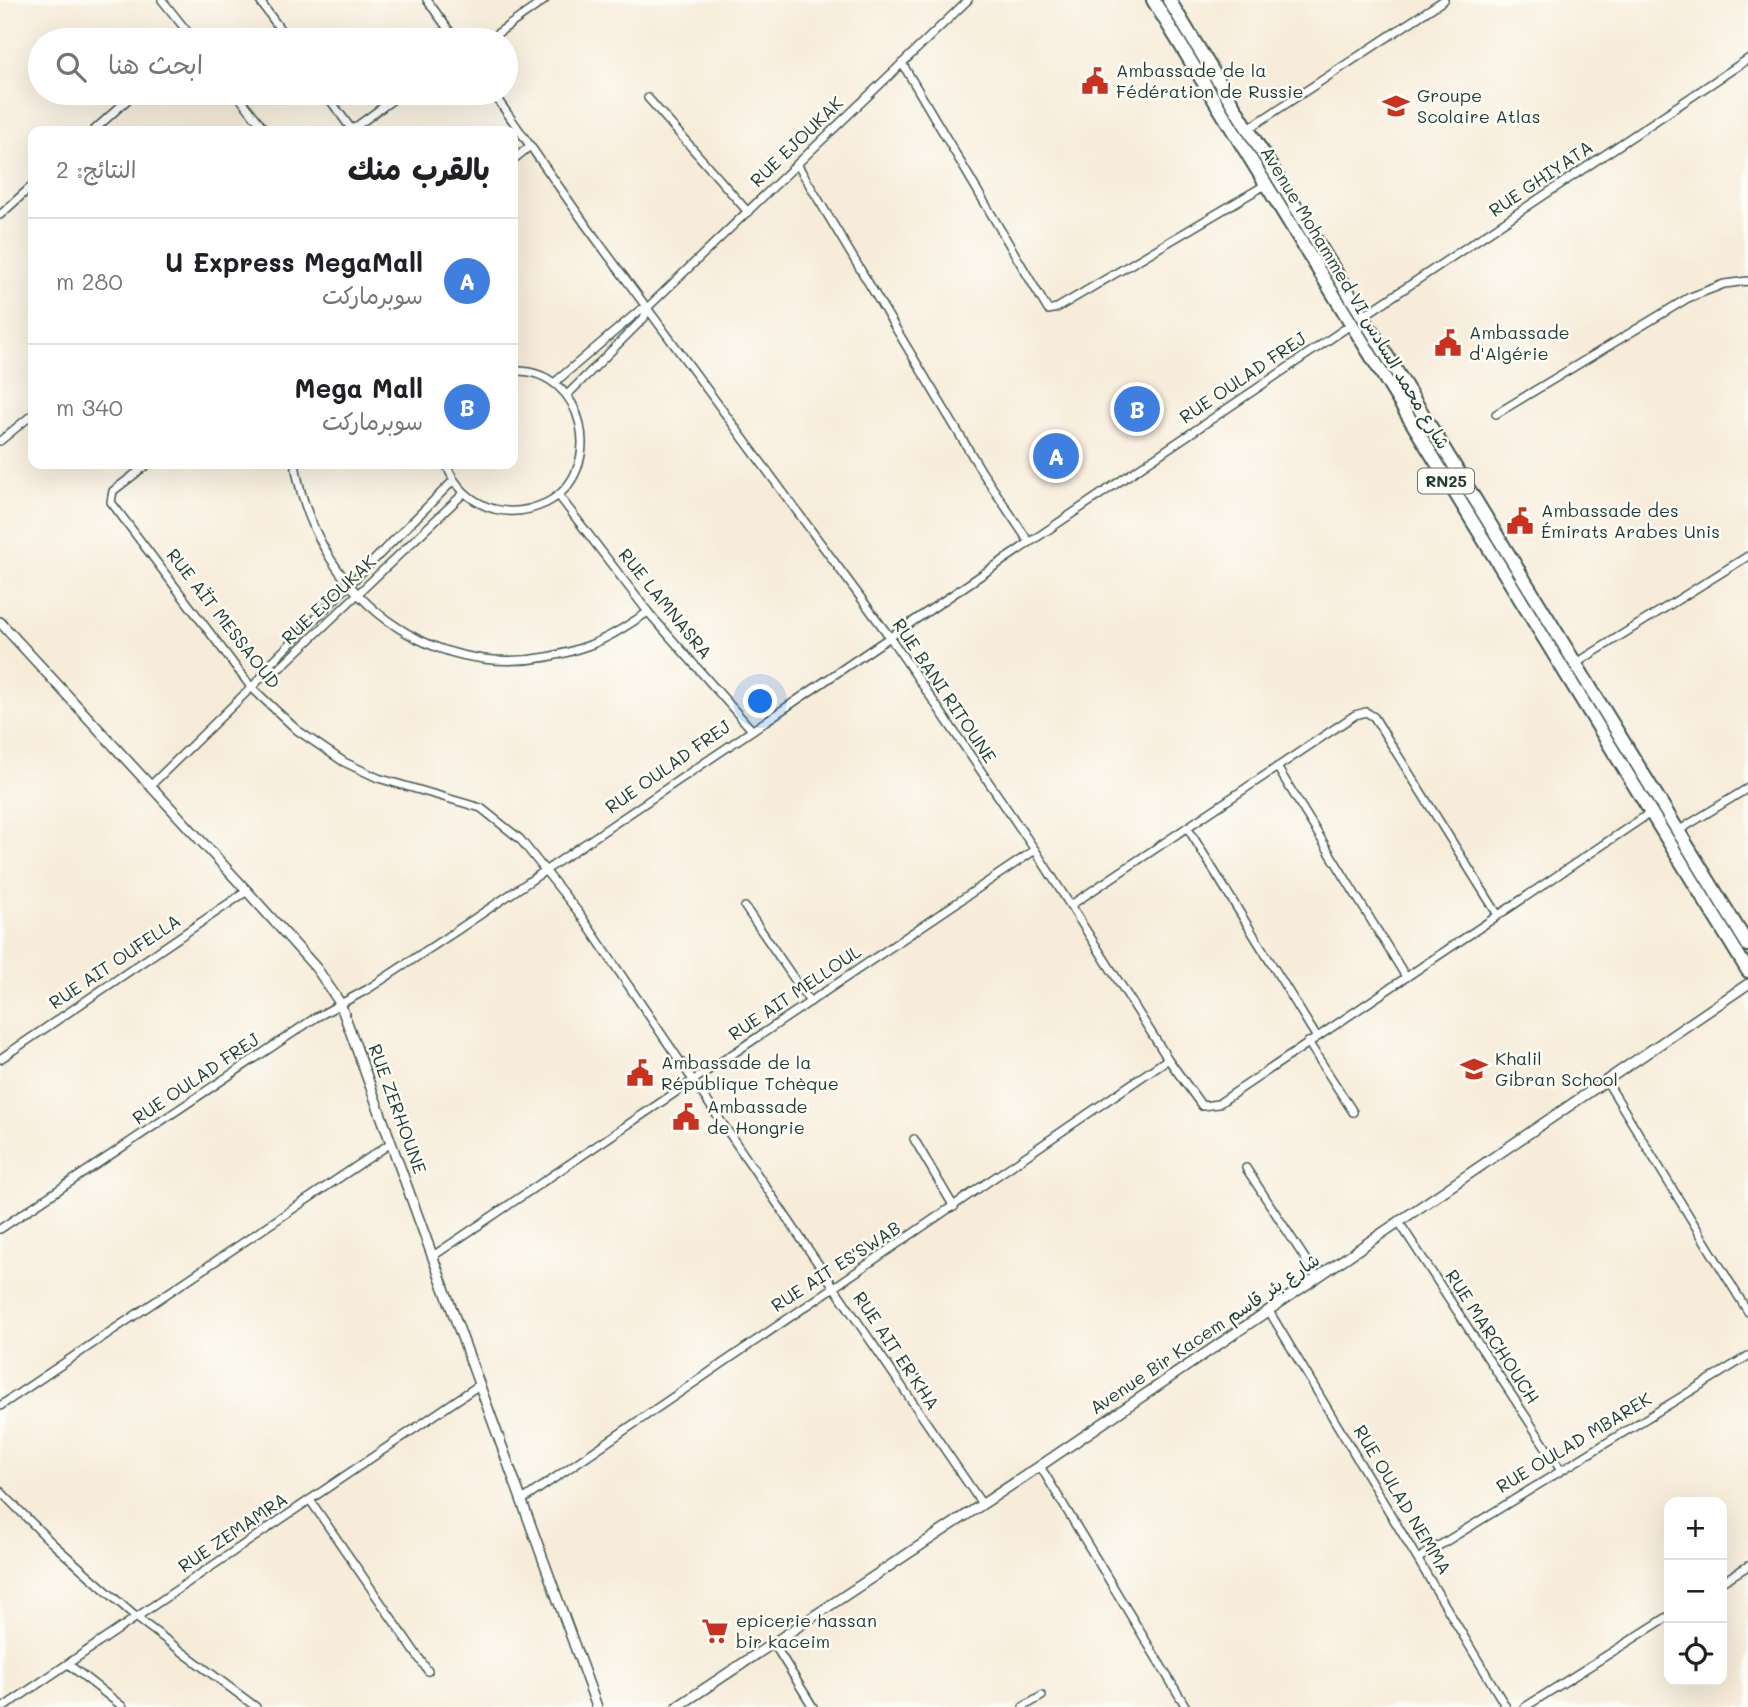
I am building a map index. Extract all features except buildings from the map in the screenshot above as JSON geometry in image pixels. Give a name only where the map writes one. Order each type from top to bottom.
[{"type":"main road","name":"Avenue Mohammed VI شارع محمد السادس","points":[[1153,0],[1265,185],[1357,321],[1575,664],[1748,945]]},
{"type":"main road","name":"Avenue Mohammed VI شارع محمد السادس","points":[[1169,0],[1248,129],[1357,321],[1650,813],[1748,971]]},
{"type":"street","points":[[162,0],[184,28]]},
{"type":"street","points":[[259,0],[279,28]]},
{"type":"street","points":[[427,0],[447,28]]},
{"type":"street","points":[[505,28],[545,0]]},
{"type":"street","name":"RUE EJOUKAK","points":[[567,394],[644,318],[649,309],[968,0]]},
{"type":"street","points":[[1248,129],[1444,0]]},
{"type":"street","name":"RUE GHIYATA","points":[[1357,321],[1748,59]]},
{"type":"street","points":[[902,63],[1044,304],[1051,310],[1265,185]]},
{"type":"street","points":[[648,98],[748,212]]},
{"type":"street","points":[[99,126],[122,105]]},
{"type":"street","points":[[246,105],[263,126]]},
{"type":"street","points":[[333,105],[348,126]]},
{"type":"street","points":[[358,126],[386,105]]},
{"type":"street","name":"RUE BANI RITOUNE","points":[[501,105],[516,126]]},
{"type":"street","name":"RUE BANI RITOUNE","points":[[518,129],[889,636],[1072,905],[1195,1101],[1202,1106],[1218,1104],[1308,1042]]},
{"type":"street","points":[[518,156],[530,146]]},
{"type":"street","points":[[797,164],[982,472],[1028,542]]},
{"type":"street","points":[[0,215],[28,190]]},
{"type":"street","points":[[1496,414],[1688,298],[1724,284],[1748,281]]},
{"type":"street","name":"RUE EJOUKAK","points":[[554,383],[640,310],[649,309]]},
{"type":"street","name":"RUE OULAD FREJ","points":[[0,1229],[340,1003],[383,980],[1357,321]]},
{"type":"street","points":[[448,469],[453,481],[464,493],[481,505],[505,512],[531,510],[559,496],[571,483],[582,461],[583,438],[579,415],[567,394],[554,383],[537,374],[518,372]]},
{"type":"street","points":[[0,442],[28,418]]},
{"type":"street","name":"RUE AÏT MESSAOUD","points":[[142,469],[113,491],[111,502],[251,687],[297,730],[344,762],[378,778],[481,808],[502,822],[547,869]]},
{"type":"street","points":[[296,469],[305,510],[315,535],[348,586],[379,615],[426,643],[455,653],[495,659],[536,657],[585,647],[611,636],[648,612]]},
{"type":"street","name":"RUE EJOUKAK","points":[[260,679],[268,666],[453,481]]},
{"type":"street","name":"RUE EJOUKAK","points":[[260,679],[281,667],[464,493]]},
{"type":"street","name":"RUE LAMNASRA","points":[[559,496],[648,612],[751,729]]},
{"type":"street","points":[[1575,664],[1748,556]]},
{"type":"street","name":"RUE ZERHOUNE","points":[[0,622],[317,969],[340,1003],[597,1707]]},
{"type":"street","points":[[149,786],[260,679]]},
{"type":"street","points":[[1072,905],[1355,715],[1370,713],[1498,915]]},
{"type":"street","points":[[1277,767],[1406,977]]},
{"type":"street","points":[[1678,831],[1748,788]]},
{"type":"street","points":[[1353,1112],[1308,1042],[1650,813]]},
{"type":"street","points":[[1187,827],[1316,1036]]},
{"type":"street","name":"RUE AIT MELLOUL","points":[[433,1256],[1035,850]]},
{"type":"street","name":"RUE AIT ER'KHA","points":[[547,869],[982,1504]]},
{"type":"street","name":"RUE AIT OUFELLA","points":[[0,1059],[247,891]]},
{"type":"street","points":[[745,907],[810,1002]]},
{"type":"street","name":"Avenue Bir Kacem شارع بئر قاسم","points":[[677,1707],[1040,1466],[1748,984]]},
{"type":"street","name":"RUE AIT ES'SWAB","points":[[521,1500],[1168,1059]]},
{"type":"street","points":[[1607,1082],[1748,1312]]},
{"type":"street","points":[[914,1139],[954,1207]]},
{"type":"street","points":[[0,1406],[391,1143]]},
{"type":"street","points":[[1246,1168],[1317,1277]]},
{"type":"street","name":"RUE MARCHOUCH","points":[[1399,1222],[1560,1469]]},
{"type":"street","name":"RUE OULAD NEMMA","points":[[1269,1311],[1506,1707]]},
{"type":"street","name":"RUE OULAD MBAREK","points":[[1419,1558],[1748,1356]]},
{"type":"street","name":"RUE ZEMAMRA","points":[[2,1706],[137,1618],[479,1385]]},
{"type":"street","points":[[1040,1466],[1186,1707]]},
{"type":"street","points":[[0,1491],[52,1543],[137,1618],[256,1707]]},
{"type":"street","points":[[310,1500],[428,1671]]},
{"type":"street","points":[[1727,1579],[1748,1566]]},
{"type":"street","points":[[1525,1707],[1664,1619]]},
{"type":"street","points":[[774,1644],[813,1707]]},
{"type":"street","points":[[68,1664],[123,1707]]},
{"type":"street","points":[[1023,1707],[1042,1696]]},
{"type":"place","name":"Ambassade de la Fédération de Russie","points":[[1095,81]]},
{"type":"place","name":"Groupe Scolaire Atlas","points":[[1396,106]]},
{"type":"place","name":"Ambassade d'Algérie","points":[[1448,343]]},
{"type":"place","name":"Mega Mall","points":[[1137,409]]},
{"type":"place","name":"U Express MegaMall","points":[[1056,456]]},
{"type":"place","name":"Ambassade des Émirats Arabes Unis","points":[[1520,521]]},
{"type":"place","name":"Khalil Gibran School","points":[[1474,1069]]},
{"type":"place","name":"Ambassade de la République Tchèque","points":[[640,1073]]},
{"type":"place","name":"Ambassade de Hongrie","points":[[686,1117]]},
{"type":"place","name":"epicerie hassan bir kaceim","points":[[715,1631]]}]
